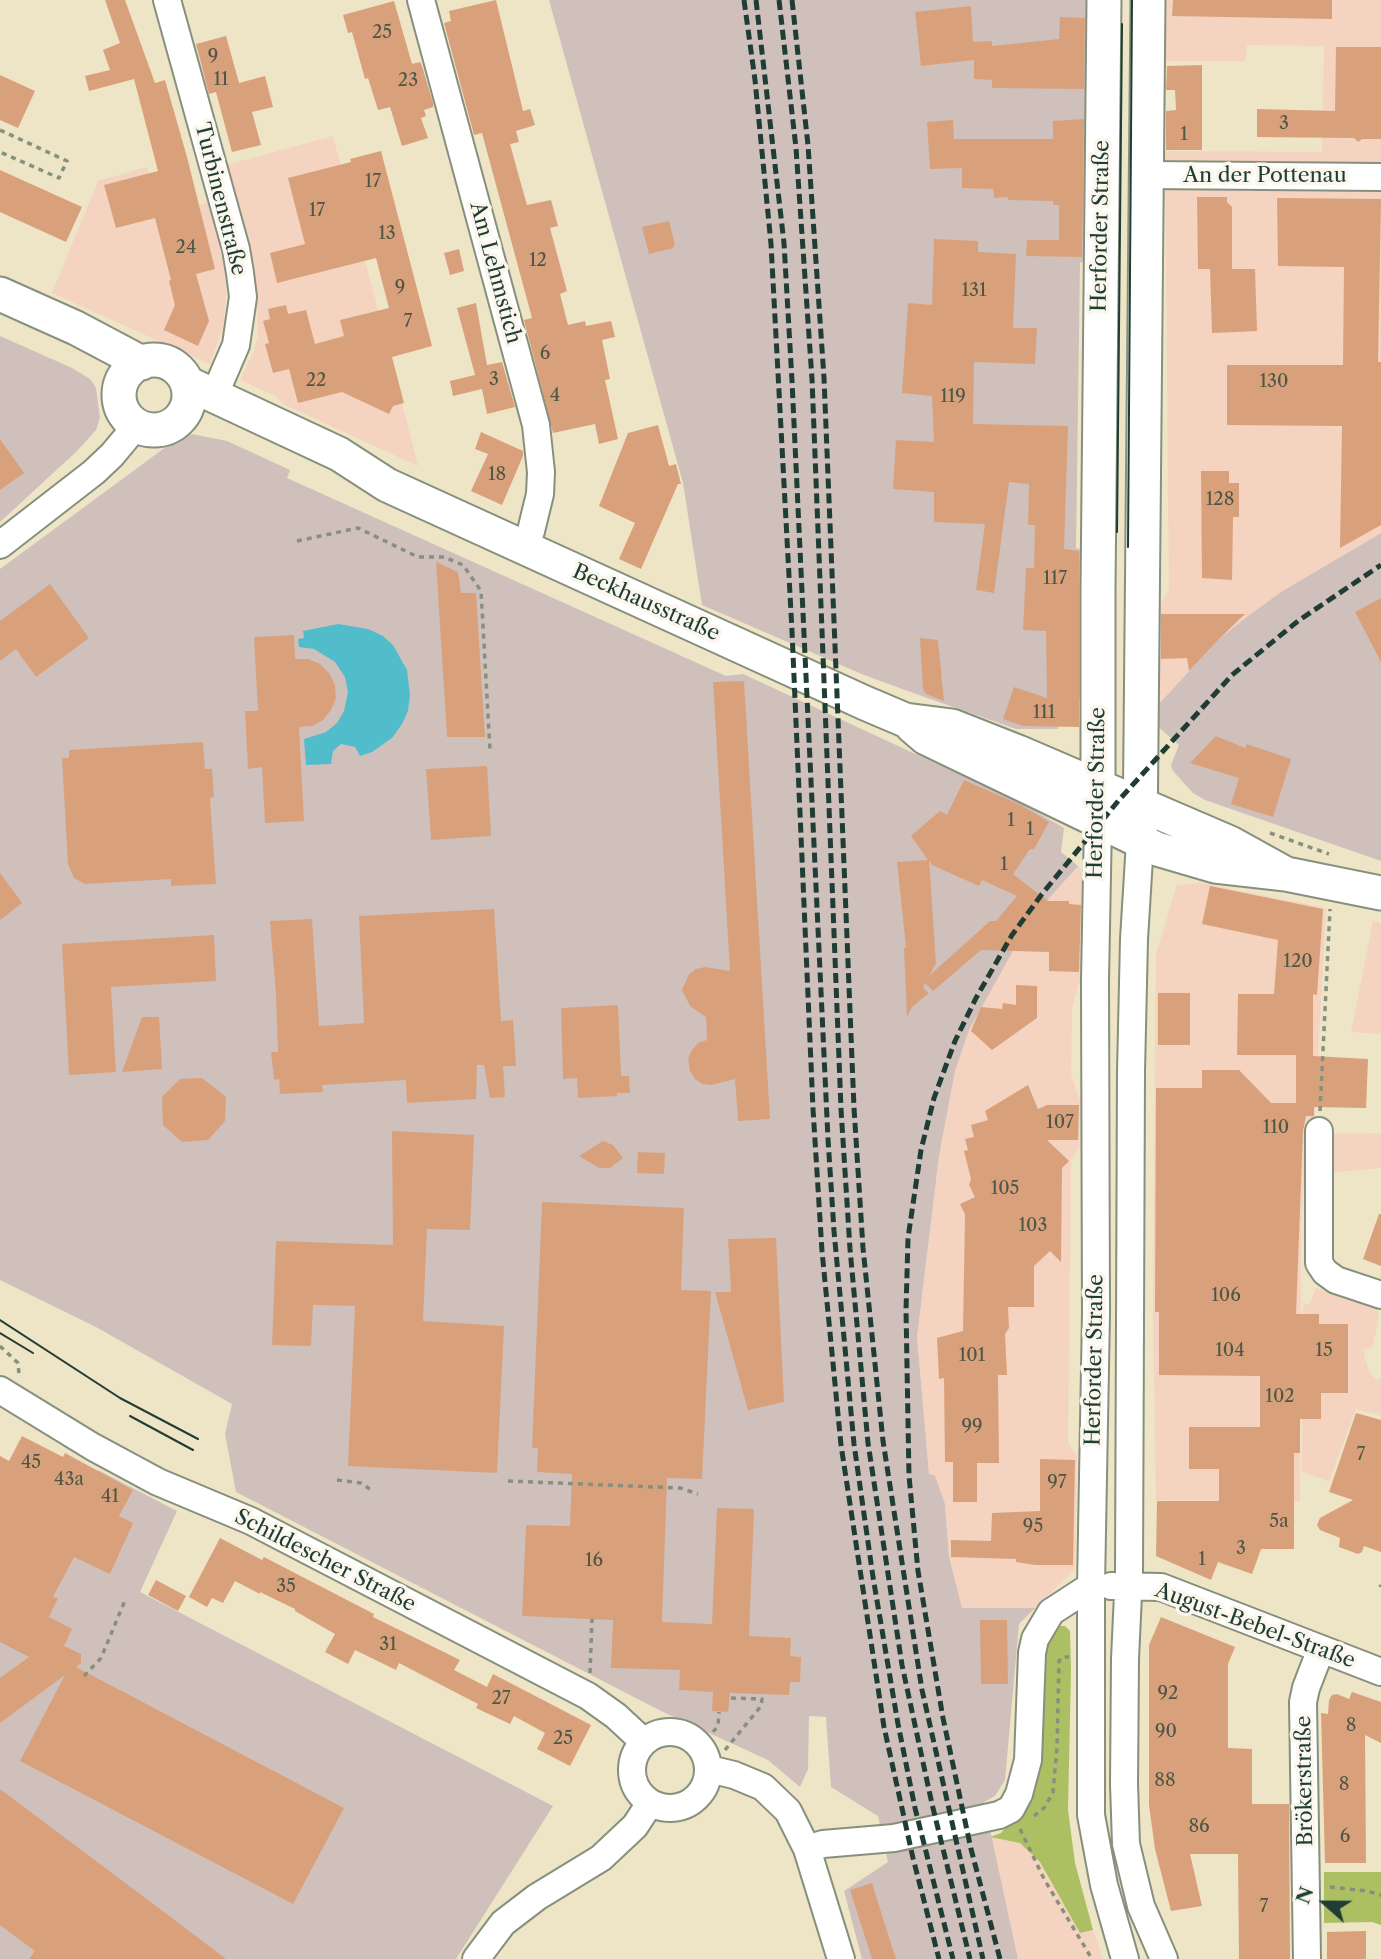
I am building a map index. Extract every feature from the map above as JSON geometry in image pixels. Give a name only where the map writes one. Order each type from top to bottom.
[{"type":"main road","name":"Herforder Straße","points":[[1098,822],[1104,0]]},
{"type":"main road","name":"Herforder Straße","points":[[1140,842],[1145,545],[1148,0]]},
{"type":"main road","points":[[0,294],[76,328],[132,372]]},
{"type":"main road","points":[[0,315],[91,356],[113,372],[132,372],[158,360],[169,364],[178,370],[195,396],[179,419],[160,429],[137,425],[122,409],[120,393],[132,372]]},
{"type":"main road","name":"Beckhausstraße","points":[[195,396],[339,454],[387,485],[905,720],[926,738],[1140,842],[1173,855],[1215,866],[1286,874]]},
{"type":"main road","name":"Beckhausstraße","points":[[905,720],[952,726],[1230,843],[1286,874]]},
{"type":"main road","points":[[1286,874],[1332,869],[1381,893]]},
{"type":"street","name":"Turbinenstraße","points":[[167,0],[236,249],[243,297],[238,334],[231,356],[195,396]]},
{"type":"street","name":"Am Lehmstich","points":[[421,0],[536,425],[540,494],[524,548]]},
{"type":"street","name":"An der Pottenau","points":[[1148,174],[1381,177]]},
{"type":"street","points":[[0,545],[94,472],[112,456],[137,425]]},
{"type":"street","name":"Herforder Straße","points":[[1098,822],[1094,980],[1096,1313],[1091,1587],[1091,1815],[1104,1885],[1125,1959]]},
{"type":"street","name":"Herforder Straße","points":[[1140,842],[1132,1009],[1129,1586],[1125,1672],[1126,1844],[1141,1906],[1164,1959]]},
{"type":"street","points":[[1319,1131],[1319,1263],[1325,1272],[1336,1280],[1381,1295]]},
{"type":"street","points":[[1096,1313],[1107,1327],[1112,1353],[1131,1359]]},
{"type":"street","name":"Schildescher Straße","points":[[0,1390],[93,1447],[165,1486],[251,1521],[588,1696],[617,1716],[644,1742]]},
{"type":"street","points":[[807,1849],[823,1844],[894,1838],[999,1815],[1011,1809],[1019,1794],[1028,1760],[1034,1639],[1051,1612],[1091,1587],[1129,1586]]},
{"type":"street","name":"August-Bebel-Straße","points":[[1129,1586],[1161,1587],[1381,1672]]},
{"type":"street","name":"Brökerstraße","points":[[1307,1959],[1303,1702],[1321,1649]]},
{"type":"street","points":[[705,1758],[701,1793],[691,1803],[677,1808],[663,1808],[650,1803],[633,1781],[632,1767],[644,1742],[663,1733],[673,1732],[693,1739],[705,1758],[751,1781],[776,1798],[788,1811],[807,1849],[841,1959]]},
{"type":"street","points":[[476,1959],[503,1923],[537,1897],[601,1858],[635,1826],[650,1803]]},
{"type":"path","points":[[0,130],[67,161],[60,178],[0,152]]},
{"type":"path","points":[[297,541],[358,528],[418,557],[444,556],[463,565],[481,591],[490,750]]},
{"type":"path","points":[[1265,831],[1332,869],[1319,1131]]},
{"type":"path","points":[[337,1480],[361,1483],[374,1492]]},
{"type":"path","points":[[508,1481],[680,1488],[698,1494]]},
{"type":"path","points":[[84,1676],[101,1658],[127,1598]]},
{"type":"path","points":[[590,1658],[592,1619]]},
{"type":"path","points":[[705,1758],[761,1706],[762,1699],[729,1698]]},
{"type":"path","points":[[705,1758],[718,1726],[719,1712]]},
{"type":"path","points":[[1019,1828],[1044,1878],[1092,1959]]},
{"type":"path","points":[[1307,1885],[1381,1895]]},
{"type":"shaded area","points":[[549,0],[1089,0],[1087,259],[1080,263],[1076,548],[1086,551],[1083,698],[1058,698],[1058,729],[1016,729],[864,675],[702,605],[683,483]]},
{"type":"shaded area","points":[[1165,0],[1381,0],[1381,533],[1281,592],[1248,616],[1157,706],[1157,611],[1169,589],[1165,151],[1322,152],[1324,46],[1247,45],[1245,61],[1163,61]]},
{"type":"shaded area","points":[[333,136],[418,466],[283,404],[275,396],[240,380],[258,336],[257,300],[246,232],[226,165]]},
{"type":"shaded area","points":[[147,167],[160,214],[209,202],[225,271],[226,290],[224,323],[210,364],[52,293],[98,181]]},
{"type":"shaded area","points":[[0,336],[72,368],[90,379],[96,388],[100,418],[96,430],[77,451],[0,522]]},
{"type":"shaded area","points":[[192,434],[227,441],[290,470],[287,478],[726,676],[743,674],[1021,803],[1064,828],[1061,852],[1078,866],[1044,904],[1013,951],[969,1030],[955,1071],[939,1156],[917,1337],[929,1474],[935,1476],[945,1504],[949,1557],[962,1608],[1035,1608],[1019,1624],[1005,1780],[995,1796],[984,1802],[1018,1959],[862,1959],[844,1891],[888,1862],[878,1816],[831,1787],[826,1717],[809,1716],[808,1769],[800,1787],[768,1760],[663,1712],[236,1492],[225,1434],[232,1404],[96,1327],[0,1280],[0,569],[174,441]]},
{"type":"shaded area","points":[[1381,533],[1381,861],[1205,800],[1193,793],[1173,771],[1171,765],[1179,745],[1157,726],[1157,706],[1219,639],[1248,616],[1281,592]]},
{"type":"shaded area","points":[[1078,866],[1083,873],[1081,976],[1072,1008],[1071,1074],[1080,1101],[1079,1147],[1071,1160],[1068,1442],[1077,1457],[1075,1569],[1035,1608],[962,1609],[949,1557],[945,1504],[929,1474],[917,1337],[939,1156],[955,1071],[969,1030],[1013,951],[1044,904]]},
{"type":"shaded area","points":[[1201,883],[1326,908],[1314,1131],[1308,1131],[1301,1224],[1300,1501],[1156,1500],[1153,1315],[1156,954],[1177,885]]},
{"type":"shaded area","points":[[1373,921],[1381,923],[1381,1034],[1351,1032]]},
{"type":"shaded area","points":[[1381,1133],[1381,1168],[1324,1173],[1323,1134]]},
{"type":"shaded area","points":[[1316,1288],[1378,1309],[1378,1323],[1372,1348],[1364,1349],[1364,1355],[1370,1374],[1377,1380],[1381,1377],[1381,1416],[1356,1409],[1329,1481],[1302,1472],[1303,1302],[1309,1305]]},
{"type":"shaded area","points":[[0,1456],[69,1521],[98,1470],[177,1511],[140,1592],[553,1806],[456,1959],[0,1959]]},
{"type":"shaded area","points":[[990,1837],[1020,1843],[1040,1862],[1080,1933],[1093,1930],[1103,1959],[1018,1959]]},
{"type":"green space","points":[[1059,1626],[1065,1626],[1070,1631],[1068,1810],[1075,1863],[1093,1930],[1080,1933],[1040,1862],[1020,1843],[990,1837],[1001,1833],[1012,1818],[1041,1658],[1051,1634]]},
{"type":"green space","points":[[1324,1872],[1381,1872],[1381,1925],[1372,1922],[1324,1923]]},
{"type":"water","points":[[338,624],[368,629],[383,636],[393,645],[407,670],[410,695],[408,711],[392,738],[372,752],[360,756],[355,747],[341,744],[333,751],[331,764],[306,765],[304,739],[326,732],[337,723],[344,711],[348,692],[345,677],[335,662],[314,649],[299,647],[298,639],[304,638],[303,631]]},
{"type":"building","points":[[105,0],[125,0],[155,83],[165,80],[187,157],[215,269],[196,274],[209,321],[198,346],[164,330],[175,305],[155,218],[116,228],[104,185],[158,171],[134,79],[89,91],[85,76],[110,70],[103,50],[120,43]]},
{"type":"building","points":[[496,0],[523,111],[530,109],[535,125],[516,131],[519,142],[510,144],[527,205],[551,200],[558,226],[550,228],[567,291],[560,294],[568,325],[585,321],[586,326],[611,321],[615,337],[602,340],[610,379],[605,380],[618,439],[599,444],[595,424],[553,433],[524,320],[532,318],[482,133],[474,135],[444,23],[451,21],[449,11]]},
{"type":"building","points":[[1173,0],[1332,0],[1332,19],[1172,16]]},
{"type":"building","points":[[394,1],[412,64],[420,62],[433,103],[433,107],[424,110],[426,116],[421,118],[428,138],[402,146],[390,107],[378,110],[368,78],[365,79],[352,32],[348,33],[343,15]]},
{"type":"building","points":[[971,6],[973,42],[992,41],[992,46],[1059,39],[1060,17],[1085,18],[1084,89],[992,88],[992,80],[974,79],[974,60],[921,66],[915,12]]},
{"type":"building","points":[[226,36],[239,83],[265,76],[273,107],[252,112],[261,145],[232,152],[216,92],[209,94],[196,44]]},
{"type":"building","points":[[1336,47],[1381,47],[1381,139],[1362,139],[1358,142],[1354,138],[1257,137],[1257,109],[1335,111]]},
{"type":"building","points":[[1202,65],[1202,150],[1166,150],[1166,111],[1176,110],[1175,90],[1166,90],[1167,66]]},
{"type":"building","points":[[0,75],[35,91],[18,128],[0,120]]},
{"type":"building","points":[[1084,119],[1082,257],[1026,256],[1027,240],[1059,240],[1059,205],[1053,205],[1053,201],[994,198],[993,189],[962,188],[962,168],[930,169],[927,122],[953,120],[954,139],[1053,139],[1053,121]]},
{"type":"building","points":[[381,151],[432,346],[392,357],[404,403],[393,406],[389,414],[342,392],[298,403],[289,369],[273,373],[265,344],[269,343],[263,321],[270,319],[268,309],[286,305],[288,314],[306,310],[315,344],[344,336],[340,320],[389,308],[376,258],[277,283],[270,253],[305,244],[288,178],[351,162],[350,159]]},
{"type":"building","points":[[0,170],[82,207],[66,242],[0,212]]},
{"type":"building","points":[[1197,197],[1227,197],[1227,202],[1232,207],[1232,269],[1255,269],[1257,331],[1212,333],[1210,269],[1198,269]]},
{"type":"building","points":[[1277,198],[1381,199],[1378,362],[1381,362],[1381,525],[1340,548],[1342,426],[1227,425],[1227,365],[1343,365],[1344,267],[1278,266]]},
{"type":"building","points":[[669,221],[674,248],[649,254],[642,227]]},
{"type":"building","points":[[934,239],[978,241],[978,252],[1016,254],[1013,328],[1037,328],[1035,364],[974,362],[973,424],[1068,426],[1064,549],[1079,551],[1079,727],[1023,726],[1003,719],[1014,687],[1047,698],[1046,631],[1023,630],[1026,568],[1034,568],[1035,525],[1028,525],[1029,484],[1009,482],[994,593],[976,590],[985,524],[934,522],[934,492],[893,489],[896,440],[934,442],[932,396],[902,393],[908,303],[932,305]]},
{"type":"building","points":[[459,249],[464,271],[450,275],[444,253]]},
{"type":"building","points":[[476,303],[487,365],[502,362],[515,407],[487,414],[482,389],[453,396],[450,381],[475,375],[457,308]]},
{"type":"building","points":[[658,425],[669,466],[676,464],[681,484],[678,484],[641,569],[619,559],[635,523],[599,506],[628,433]]},
{"type":"building","points":[[481,432],[523,451],[502,505],[471,491],[488,454],[475,449]]},
{"type":"building","points":[[0,439],[24,473],[0,490]]},
{"type":"building","points":[[1201,471],[1229,471],[1229,483],[1239,483],[1239,517],[1233,517],[1232,580],[1202,578]]},
{"type":"building","points":[[436,562],[458,572],[461,593],[476,593],[485,737],[447,737]]},
{"type":"building","points":[[50,584],[89,638],[36,677],[16,649],[0,661],[0,621]]},
{"type":"building","points":[[1381,598],[1381,662],[1355,612]]},
{"type":"building","points":[[1161,614],[1245,614],[1189,671],[1187,658],[1161,659]]},
{"type":"building","points":[[294,635],[295,659],[308,659],[320,664],[335,685],[336,698],[323,720],[312,726],[299,727],[304,821],[265,823],[262,767],[248,769],[245,711],[258,711],[254,637]]},
{"type":"building","points":[[920,638],[938,640],[944,701],[926,694],[923,690]]},
{"type":"building","points":[[744,681],[770,1119],[738,1121],[735,1079],[711,1085],[702,1084],[690,1071],[688,1058],[692,1050],[698,1043],[707,1040],[706,1017],[690,1006],[682,990],[689,974],[696,969],[705,967],[730,971],[713,682]]},
{"type":"building","points":[[1216,736],[1245,748],[1247,744],[1291,759],[1273,817],[1231,804],[1239,778],[1190,763]]},
{"type":"building","points":[[203,742],[205,769],[212,769],[214,797],[210,798],[216,884],[171,886],[171,879],[85,884],[74,878],[68,864],[62,758],[69,758],[69,750]]},
{"type":"building","points":[[487,766],[491,836],[431,840],[426,769]]},
{"type":"building","points":[[964,780],[1021,805],[1049,822],[1034,849],[1030,849],[1013,874],[1048,901],[1069,901],[1069,904],[1081,905],[1079,972],[1049,971],[1049,952],[981,950],[933,991],[925,983],[923,988],[929,993],[912,1007],[907,1017],[906,947],[897,862],[928,860],[911,836],[940,811],[947,815]],"holes":[[[929,860],[932,865],[979,886],[982,880],[1017,896],[996,921],[990,921],[929,976],[936,963]]]},
{"type":"building","points":[[0,873],[22,903],[0,920]]},
{"type":"building","points":[[1210,886],[1323,909],[1317,995],[1313,994],[1313,1056],[1368,1059],[1366,1108],[1314,1107],[1314,1116],[1306,1116],[1303,1131],[1296,1314],[1319,1314],[1319,1324],[1348,1324],[1348,1393],[1321,1393],[1321,1419],[1300,1419],[1300,1453],[1294,1453],[1294,1549],[1261,1549],[1252,1574],[1218,1562],[1211,1580],[1156,1556],[1157,1501],[1219,1501],[1219,1469],[1189,1469],[1189,1427],[1260,1427],[1260,1376],[1159,1375],[1159,1312],[1155,1312],[1156,1088],[1202,1088],[1202,1070],[1239,1070],[1271,1103],[1296,1103],[1296,1055],[1237,1055],[1238,994],[1274,994],[1278,940],[1202,924]]},
{"type":"building","points":[[494,909],[501,1021],[513,1020],[516,1066],[503,1066],[505,1097],[490,1098],[484,1065],[477,1065],[476,1099],[407,1103],[406,1080],[322,1085],[323,1092],[280,1094],[279,1079],[274,1080],[271,1052],[278,1052],[270,921],[312,919],[319,1026],[364,1023],[359,916]]},
{"type":"building","points":[[214,935],[216,981],[111,987],[116,1072],[69,1075],[62,944]]},
{"type":"building","points":[[1016,985],[1037,986],[1037,1018],[992,1050],[971,1031],[981,1007],[1002,1009],[1003,1003],[1016,1005]]},
{"type":"building","points":[[1158,993],[1190,993],[1190,1045],[1158,1045]]},
{"type":"building","points":[[618,1005],[621,1076],[629,1076],[630,1093],[578,1098],[577,1078],[563,1079],[561,1008]]},
{"type":"building","points":[[142,1017],[159,1017],[162,1069],[122,1072]]},
{"type":"building","points":[[202,1078],[226,1097],[225,1121],[208,1140],[182,1142],[163,1125],[162,1097],[180,1079]]},
{"type":"building","points":[[1028,1085],[1038,1109],[1047,1105],[1079,1105],[1078,1140],[1047,1140],[1069,1161],[1062,1168],[1061,1262],[1050,1251],[1034,1266],[1034,1307],[1008,1307],[1009,1328],[1005,1334],[1007,1375],[998,1375],[999,1463],[977,1463],[977,1502],[953,1502],[953,1462],[945,1462],[944,1378],[939,1379],[937,1338],[963,1331],[965,1214],[960,1204],[975,1197],[969,1185],[971,1179],[964,1151],[968,1150],[965,1139],[974,1137],[971,1125],[988,1120],[985,1111]]},
{"type":"building","points":[[392,1131],[474,1135],[470,1230],[427,1229],[423,1321],[504,1326],[497,1473],[348,1466],[355,1306],[313,1305],[311,1346],[272,1345],[276,1241],[393,1245]]},
{"type":"building","points":[[603,1141],[613,1145],[623,1158],[610,1168],[599,1168],[579,1156]]},
{"type":"building","points":[[638,1152],[665,1153],[664,1174],[637,1173]]},
{"type":"building","points":[[542,1202],[684,1208],[681,1290],[711,1291],[702,1479],[667,1478],[662,1622],[712,1624],[717,1508],[754,1509],[749,1636],[791,1638],[790,1656],[801,1657],[800,1682],[790,1682],[789,1695],[730,1693],[728,1712],[712,1711],[713,1692],[679,1690],[680,1670],[611,1668],[613,1620],[522,1616],[526,1525],[570,1526],[572,1474],[537,1472],[538,1448],[532,1448]]},
{"type":"building","points":[[1381,1214],[1381,1266],[1363,1259]]},
{"type":"building","points":[[776,1238],[784,1402],[748,1410],[715,1292],[731,1292],[728,1239]]},
{"type":"building","points":[[1356,1413],[1381,1420],[1381,1552],[1364,1546],[1358,1554],[1339,1547],[1340,1538],[1320,1530],[1317,1525],[1320,1518],[1353,1500],[1329,1492]]},
{"type":"building","points":[[22,1436],[63,1457],[65,1453],[133,1490],[119,1516],[133,1523],[110,1574],[74,1557],[53,1597],[58,1598],[49,1617],[72,1629],[64,1646],[81,1654],[81,1663],[76,1667],[344,1808],[293,1904],[20,1761],[65,1675],[0,1723],[0,1678],[29,1657],[0,1642],[0,1456],[9,1461]]},
{"type":"building","points":[[1040,1459],[1075,1460],[1073,1565],[1035,1565],[1016,1562],[1016,1559],[951,1557],[951,1540],[991,1541],[992,1513],[1040,1511]]},
{"type":"building","points":[[220,1538],[262,1560],[264,1557],[374,1614],[373,1617],[460,1660],[454,1670],[487,1687],[493,1674],[591,1725],[570,1766],[537,1749],[545,1733],[514,1716],[510,1724],[476,1708],[478,1704],[399,1663],[396,1670],[355,1650],[348,1664],[325,1652],[335,1634],[295,1609],[260,1592],[235,1581],[223,1603],[212,1598],[207,1607],[189,1597]]},
{"type":"building","points":[[156,1580],[186,1596],[178,1611],[148,1595]]},
{"type":"building","points":[[1161,1617],[1235,1647],[1228,1664],[1228,1748],[1252,1749],[1252,1804],[1289,1804],[1290,1959],[1239,1959],[1238,1854],[1190,1854],[1202,1906],[1171,1911],[1155,1849],[1149,1805],[1149,1645]]},
{"type":"building","points":[[980,1620],[1007,1620],[1008,1684],[981,1684]]},
{"type":"building","points":[[1352,1692],[1381,1702],[1381,1743],[1365,1735],[1366,1863],[1325,1863],[1321,1713],[1328,1714],[1332,1695],[1337,1694],[1349,1699]]},
{"type":"building","points":[[0,1789],[226,1959],[29,1959],[35,1951],[0,1925]]},
{"type":"building","points":[[872,1883],[896,1959],[872,1959],[850,1890]]},
{"type":"building","points":[[1366,1931],[1366,1959],[1327,1959],[1327,1932]]},
{"type":"tram line","points":[[1128,547],[1132,0]]},
{"type":"tram line","points":[[1117,532],[1122,24]]},
{"type":"tram line","points":[[0,1320],[120,1398],[198,1439]]},
{"type":"tram line","points":[[0,1333],[33,1353]]},
{"type":"tram line","points":[[130,1416],[193,1450]]},
{"type":"railway","points":[[744,0],[755,80],[771,244],[792,631],[813,1109],[822,1251],[841,1445],[884,1727],[939,1959]]},
{"type":"railway","points":[[756,0],[784,243],[828,1139],[854,1444],[898,1724],[915,1808],[953,1959]]},
{"type":"railway","points":[[779,0],[796,148],[812,379],[841,1109],[850,1249],[868,1443],[902,1665],[970,1959]]},
{"type":"railway","points":[[792,0],[808,145],[824,378],[854,1108],[863,1248],[883,1441],[922,1690],[983,1959]]},
{"type":"railway","points":[[1000,1959],[971,1849],[943,1718],[918,1571],[909,1476],[906,1310],[908,1238],[921,1150],[934,1098],[955,1041],[1012,935],[1119,800],[1232,675],[1298,621],[1381,565]]}]
